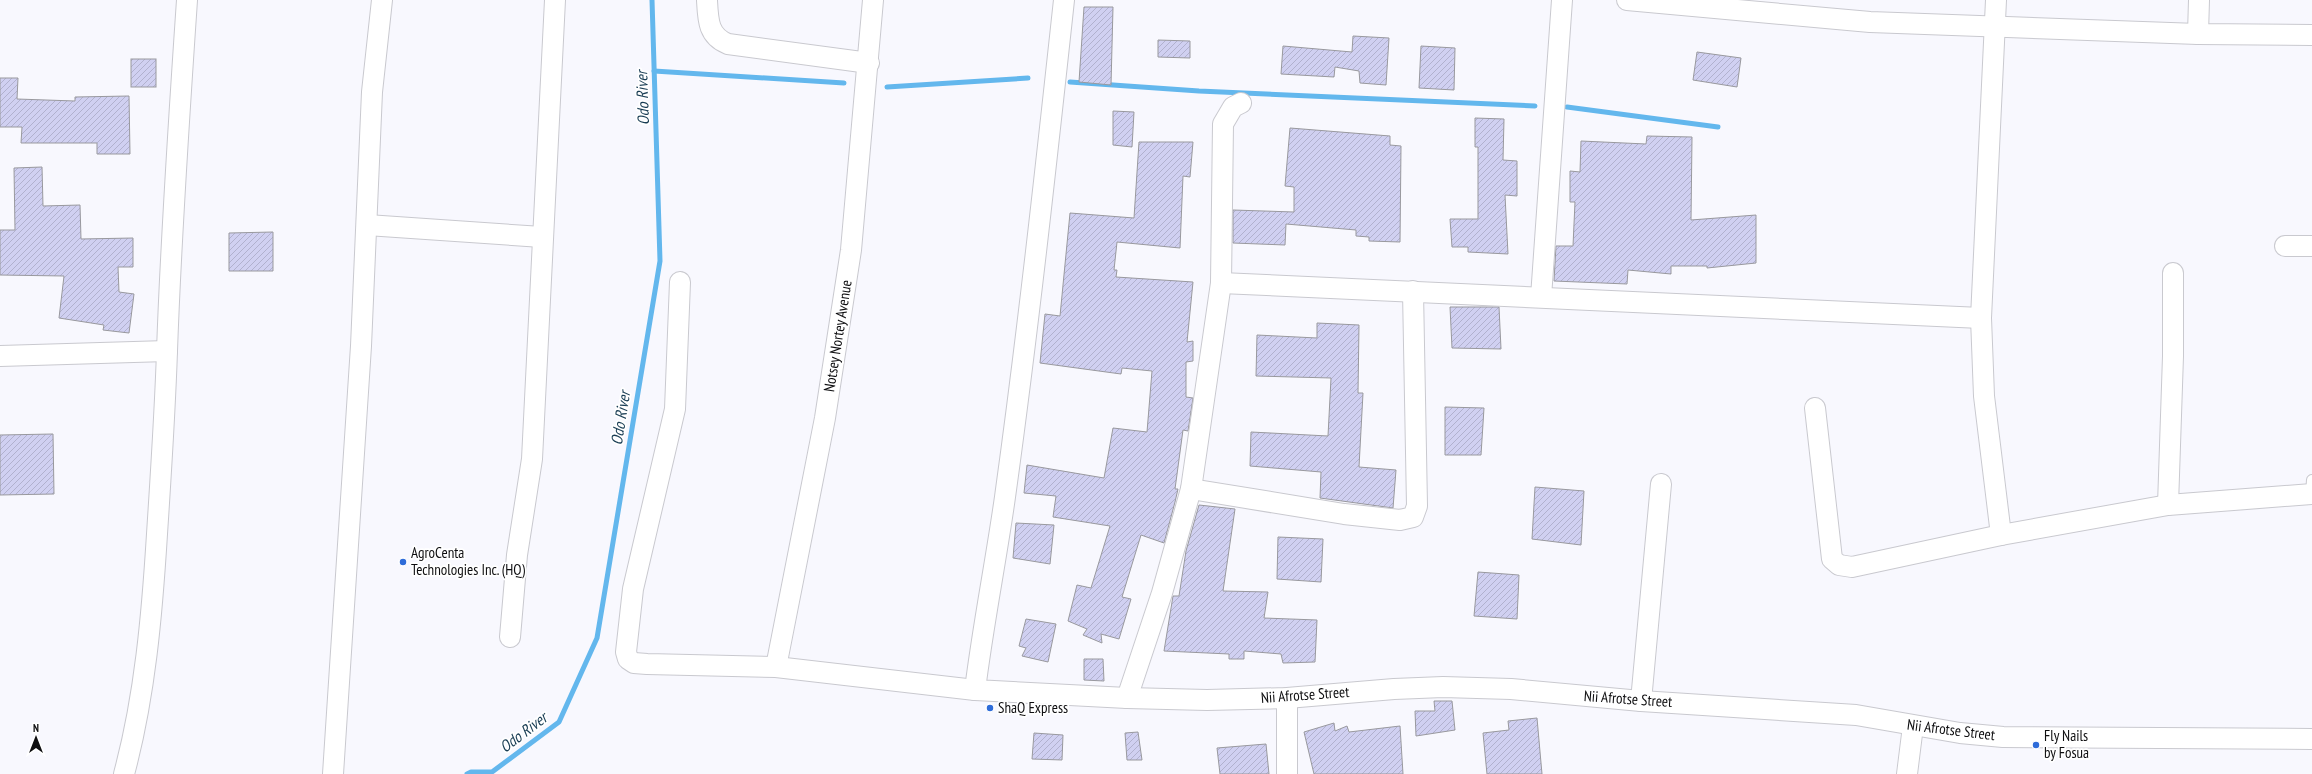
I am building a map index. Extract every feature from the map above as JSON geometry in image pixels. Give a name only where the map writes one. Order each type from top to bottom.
[{"type":"street","points":[[124,774],[131,747],[143,678],[152,606],[166,394],[167,351],[187,0]]},
{"type":"street","points":[[333,774],[367,225],[372,92],[382,0]]},
{"type":"street","points":[[510,636],[517,555],[532,459],[543,273],[542,237],[555,0]]},
{"type":"street","points":[[707,0],[708,24],[718,40],[723,42],[869,63]]},
{"type":"street","name":"Notsey Nortey Avenue","points":[[776,667],[825,418],[851,250],[869,63],[873,0]]},
{"type":"street","points":[[975,690],[1005,498],[1024,353],[1064,0]]},
{"type":"street","points":[[1541,297],[1562,0]]},
{"type":"street","points":[[1627,0],[1766,7],[1870,22],[2198,34],[2312,35]]},
{"type":"street","points":[[1996,0],[1981,318],[1984,396],[2001,535]]},
{"type":"street","points":[[2198,34],[2199,0]]},
{"type":"street","points":[[1128,698],[1162,593],[1191,489],[1221,283],[1223,124],[1233,108],[1241,102]]},
{"type":"street","points":[[367,225],[542,237]]},
{"type":"street","points":[[2285,246],[2312,246]]},
{"type":"street","points":[[2168,505],[2173,356],[2173,272]]},
{"type":"street","name":"Nii Afrotse Street","points":[[680,282],[676,409],[633,590],[626,652],[628,659],[634,663],[776,667],[975,690],[1128,698],[1207,700],[1287,698],[1394,688],[1442,687],[1511,689],[1641,701],[1856,715],[1913,726],[2003,737],[2312,740]]},
{"type":"street","points":[[1221,283],[1981,318]]},
{"type":"street","points":[[1191,489],[1344,514],[1400,520],[1413,517],[1417,506],[1413,291]]},
{"type":"street","points":[[0,356],[167,351]]},
{"type":"street","points":[[1815,408],[1832,559],[1839,565],[1852,567],[2001,535],[2168,505],[2312,489]]},
{"type":"street","points":[[1641,701],[1661,484]]},
{"type":"street","points":[[1287,698],[1287,774]]},
{"type":"street","points":[[1907,774],[1913,726]]},
{"type":"building","points":[[1084,7],[1113,7],[1111,85],[1079,82]]},
{"type":"building","points":[[1353,36],[1389,38],[1386,85],[1360,83],[1359,71],[1335,67],[1334,77],[1281,74],[1283,46],[1352,52]]},
{"type":"building","points":[[1158,40],[1190,41],[1190,58],[1158,57]]},
{"type":"building","points":[[1421,46],[1455,48],[1454,90],[1419,88]]},
{"type":"building","points":[[1697,52],[1741,58],[1737,87],[1693,80]]},
{"type":"building","points":[[131,59],[156,59],[156,87],[131,87]]},
{"type":"building","points":[[0,78],[18,78],[17,99],[75,101],[75,97],[129,96],[130,154],[97,154],[97,143],[21,143],[22,127],[0,127]]},
{"type":"building","points":[[1113,111],[1134,112],[1132,147],[1113,145]]},
{"type":"building","points":[[1475,118],[1504,119],[1503,160],[1517,161],[1517,196],[1505,195],[1508,254],[1468,252],[1468,247],[1452,247],[1450,219],[1478,219],[1478,147],[1475,147]]},
{"type":"building","points":[[1290,128],[1390,136],[1390,145],[1401,146],[1400,242],[1369,241],[1369,237],[1356,236],[1356,230],[1286,224],[1285,245],[1233,243],[1233,210],[1294,212],[1294,187],[1285,186]]},
{"type":"building","points":[[1647,136],[1692,137],[1691,220],[1756,215],[1756,263],[1707,268],[1707,266],[1671,266],[1671,274],[1628,270],[1627,284],[1554,281],[1556,246],[1573,246],[1575,202],[1570,202],[1570,171],[1580,172],[1581,141],[1646,144]]},
{"type":"building","points":[[1139,142],[1193,142],[1190,177],[1183,176],[1180,248],[1117,242],[1114,270],[1117,270],[1116,277],[1193,282],[1187,342],[1193,341],[1193,361],[1186,362],[1186,397],[1193,398],[1188,431],[1183,430],[1175,489],[1178,489],[1164,543],[1141,535],[1122,597],[1131,599],[1119,639],[1101,634],[1102,643],[1083,635],[1087,629],[1068,621],[1077,585],[1091,588],[1110,526],[1053,517],[1056,496],[1024,493],[1027,465],[1104,478],[1113,428],[1147,432],[1152,371],[1122,368],[1121,374],[1040,363],[1045,314],[1060,316],[1070,213],[1134,218]]},
{"type":"building","points":[[42,167],[43,206],[80,205],[81,239],[133,238],[133,267],[118,267],[119,292],[134,294],[129,333],[103,330],[104,325],[59,318],[64,276],[0,275],[0,230],[15,230],[14,168]]},
{"type":"building","points":[[273,232],[273,271],[229,271],[229,233]]},
{"type":"building","points":[[1450,307],[1499,307],[1501,349],[1452,348]]},
{"type":"building","points":[[1317,323],[1359,325],[1358,393],[1363,393],[1359,467],[1396,470],[1393,508],[1320,498],[1321,472],[1250,466],[1251,432],[1328,436],[1331,378],[1256,376],[1257,335],[1317,338]]},
{"type":"building","points":[[1445,407],[1484,408],[1481,455],[1445,455]]},
{"type":"building","points":[[53,434],[54,494],[0,495],[0,435]]},
{"type":"building","points":[[1535,487],[1584,491],[1581,545],[1532,539]]},
{"type":"building","points":[[1199,505],[1235,509],[1223,591],[1268,592],[1264,618],[1317,620],[1315,662],[1283,663],[1281,654],[1244,651],[1244,659],[1229,659],[1229,654],[1164,651],[1173,596],[1179,596],[1186,551]]},
{"type":"building","points":[[1016,523],[1054,525],[1050,564],[1013,558]]},
{"type":"building","points":[[1278,537],[1323,539],[1321,582],[1277,579]]},
{"type":"building","points":[[1478,572],[1519,575],[1517,619],[1474,616]]},
{"type":"building","points":[[1026,619],[1056,624],[1048,662],[1022,656],[1026,648],[1019,646]]},
{"type":"building","points":[[1084,659],[1103,659],[1104,681],[1084,680]]},
{"type":"building","points":[[1434,701],[1452,701],[1455,730],[1416,736],[1415,711],[1435,711]]},
{"type":"building","points":[[1537,718],[1542,774],[1487,774],[1483,733],[1509,730],[1508,721]]},
{"type":"building","points":[[1334,723],[1335,731],[1347,726],[1349,732],[1400,726],[1403,774],[1314,774],[1304,732]]},
{"type":"building","points":[[1138,732],[1142,760],[1127,760],[1125,733]]},
{"type":"building","points":[[1034,733],[1063,735],[1062,760],[1032,759]]},
{"type":"building","points":[[1266,744],[1269,774],[1220,774],[1217,748]]},
{"type":"waterway","name":"Odo River","points":[[467,774],[471,772],[492,772],[559,722],[597,638],[660,261],[652,0]]},
{"type":"waterway","points":[[654,71],[844,83]]},
{"type":"waterway","points":[[887,87],[1028,78]]},
{"type":"waterway","points":[[1070,82],[1199,91],[1535,106]]},
{"type":"waterway","points":[[1567,107],[1718,127]]},
{"type":"place","name":"AgroCenta Technologies Inc. (HQ)","points":[[403,562]]},
{"type":"place","name":"ShaQ Express","points":[[990,708]]},
{"type":"place","name":"Fly Nails by Fosua","points":[[2036,745]]}]
